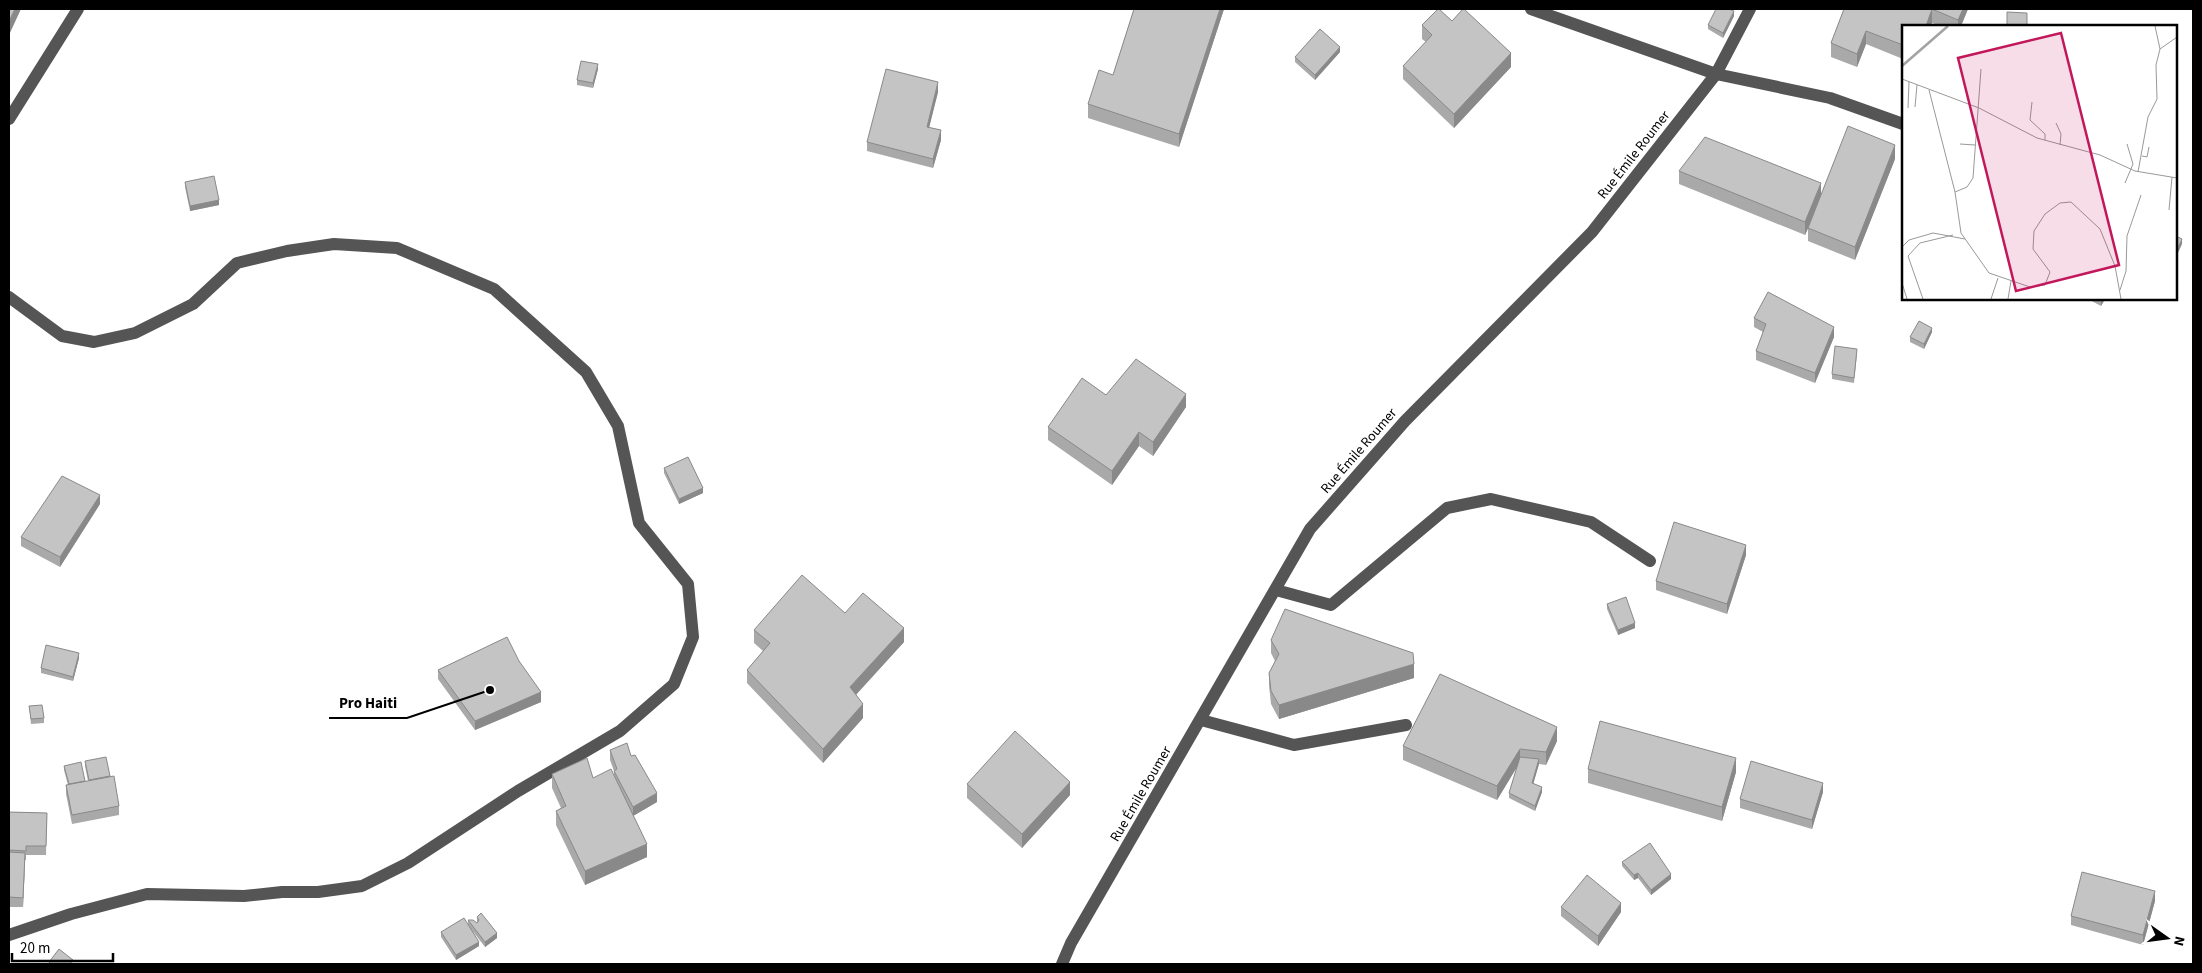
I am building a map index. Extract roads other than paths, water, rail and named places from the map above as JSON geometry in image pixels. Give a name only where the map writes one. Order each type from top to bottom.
[{"type":"street","points":[[9,119],[78,9]]},
{"type":"street","points":[[1531,9],[1716,74],[1830,98],[1902,124]]},
{"type":"street","name":"Rue Émile Roumer","points":[[1062,964],[1071,943],[1310,529],[1405,421],[1592,232],[1716,74],[1750,9]]},
{"type":"street","points":[[9,297],[62,336],[94,342],[135,333],[193,304],[237,263],[287,251],[334,244],[397,248],[494,289],[586,372],[618,426],[639,523],[688,584],[693,637],[674,684],[620,731],[526,786],[408,863],[362,886],[318,892],[282,892],[244,896],[147,894],[71,914],[9,935]]},
{"type":"street","points":[[1276,590],[1331,605],[1447,508],[1491,499],[1591,522],[1650,561]]},
{"type":"street","points":[[1201,720],[1294,745],[1406,725]]},
{"type":"place","name":"Pro Haiti","points":[[490,690]]}]
